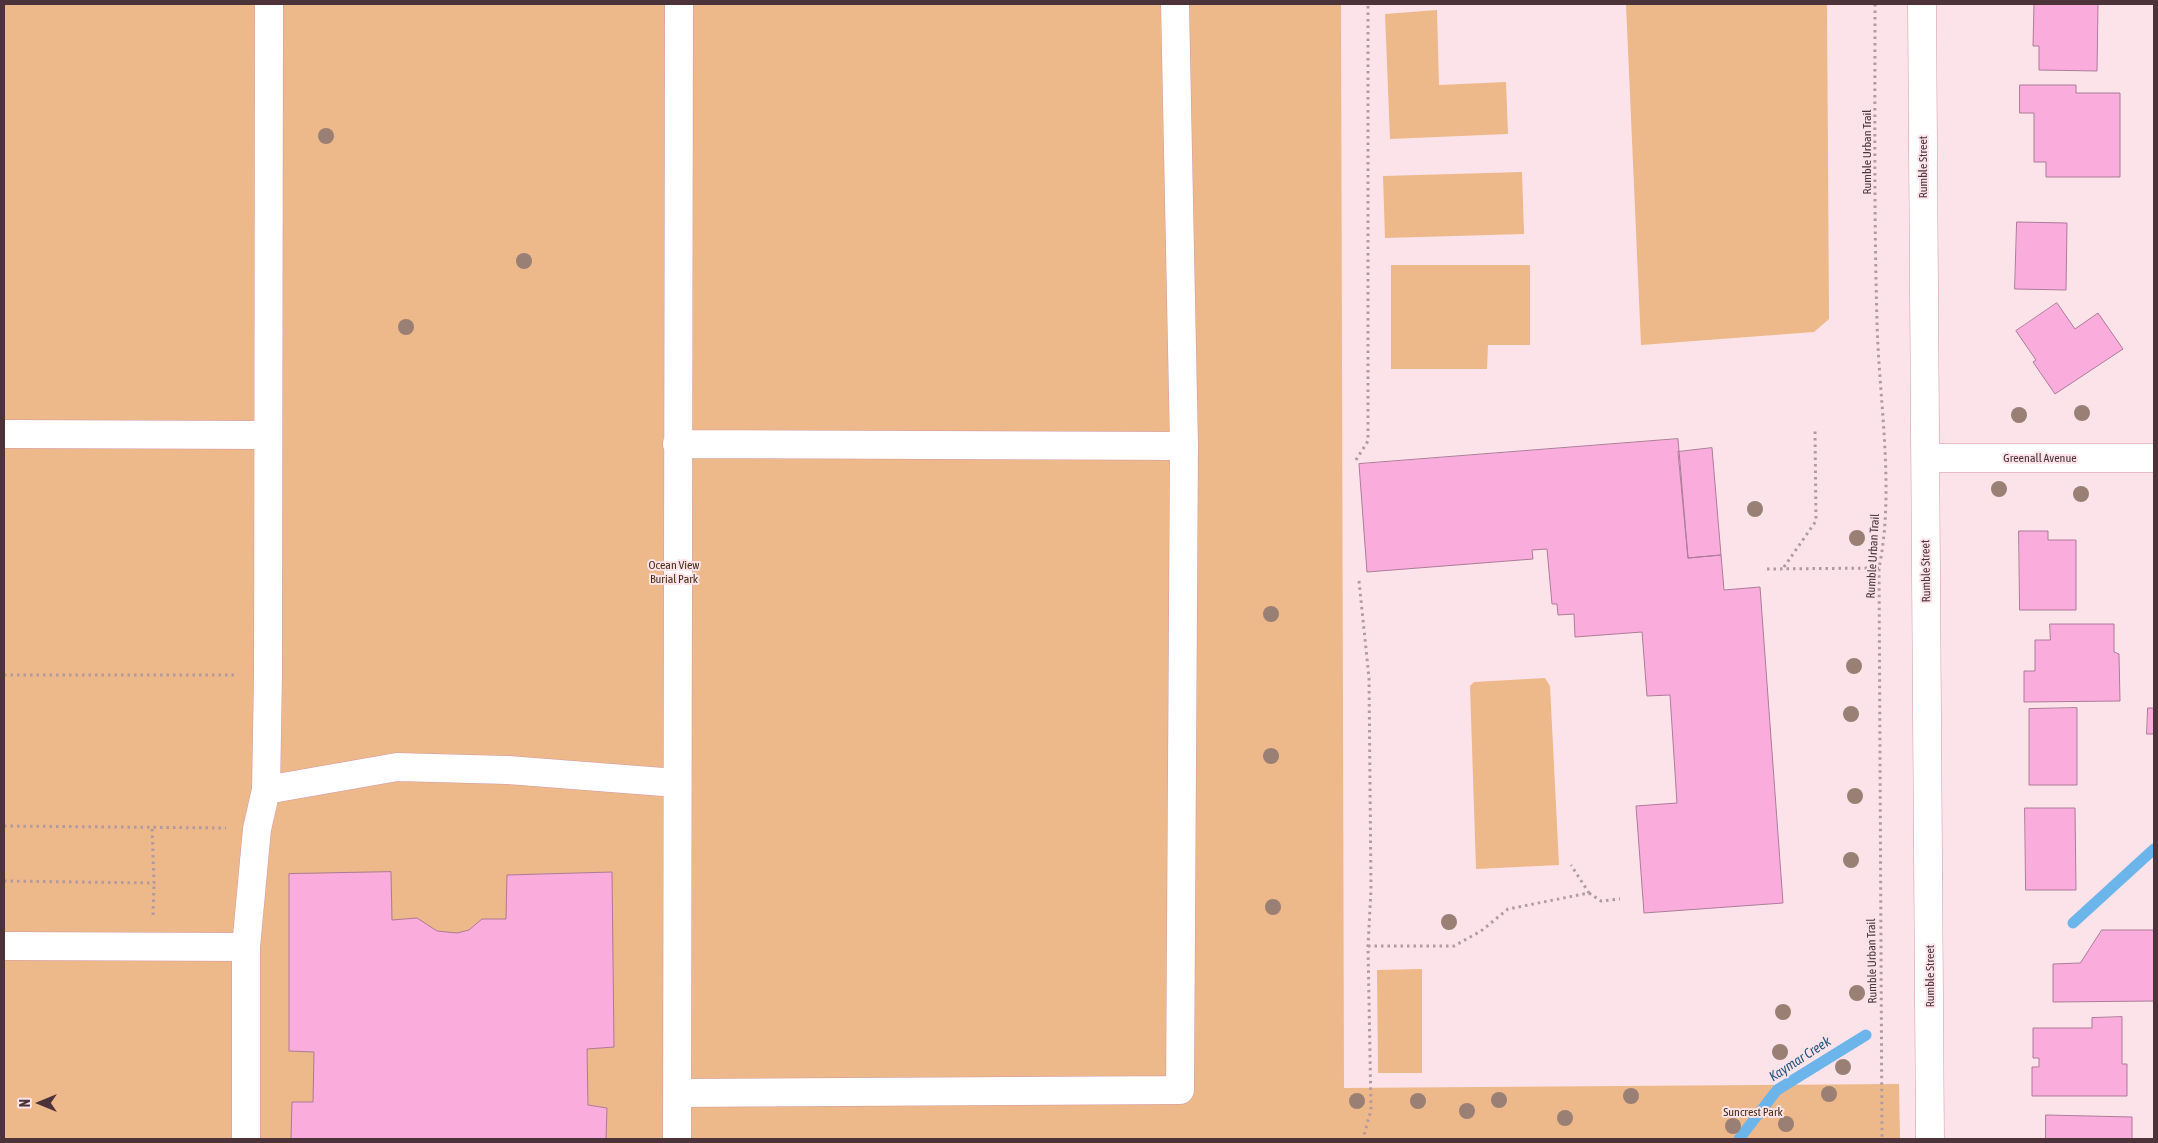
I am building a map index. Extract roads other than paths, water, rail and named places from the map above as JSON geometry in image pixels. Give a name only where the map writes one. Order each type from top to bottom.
[{"type":"street","points":[[246,1139],[246,947],[257,829],[266,790],[268,675],[269,4]]},
{"type":"street","points":[[677,1139],[676,784],[679,4]]},
{"type":"street","points":[[678,1093],[1180,1090],[1184,446],[1175,4]]},
{"type":"street","name":"Rumble Street","points":[[1922,4],[1930,1139]]},
{"type":"street","points":[[4,434],[267,435]]},
{"type":"street","points":[[677,444],[1184,446]]},
{"type":"street","name":"Greenall Avenue","points":[[1926,458],[2154,458]]},
{"type":"street","points":[[266,790],[397,767],[508,770],[676,784]]},
{"type":"street","points":[[4,946],[246,947]]},
{"type":"waterway","name":"Kaymar Creek","points":[[2073,923],[2154,849]]},
{"type":"waterway","name":"Kaymar Creek","points":[[1739,1139],[1777,1090],[1866,1035]]},
{"type":"park label","name":"Ocean View Burial Park","points":[[674,572]]},
{"type":"park label","name":"Suncrest Park","points":[[1753,1112]]}]
